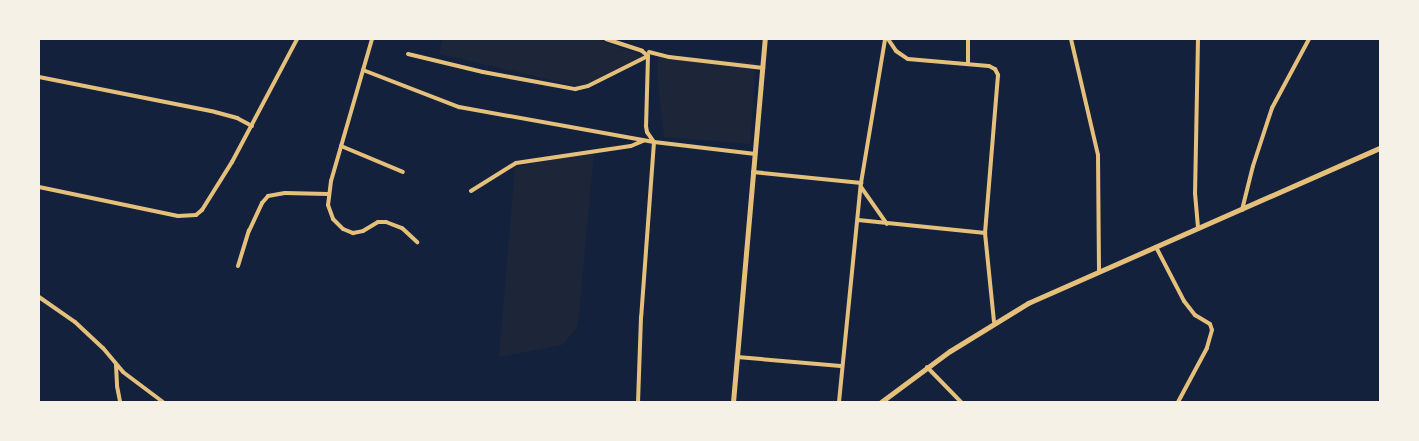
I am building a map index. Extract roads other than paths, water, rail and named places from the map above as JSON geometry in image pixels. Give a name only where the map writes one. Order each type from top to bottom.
[{"type":"main road","points":[[733,402],[764,39]]},
{"type":"main road","points":[[881,402],[927,367],[994,322],[1052,292],[1380,148]]},
{"type":"street","points":[[39,187],[178,216],[196,215],[207,202],[252,126],[296,40],[290,39]]},
{"type":"street","points":[[372,39],[328,194],[328,206],[333,219],[343,229],[353,233],[363,231],[378,222],[386,222],[402,228],[417,242]]},
{"type":"street","points":[[606,39],[648,54],[669,58],[762,68]]},
{"type":"street","points":[[886,39],[896,51],[908,59],[989,66],[995,69],[998,75],[985,233],[994,322]]},
{"type":"street","points":[[838,402],[861,185],[886,39]]},
{"type":"street","points":[[968,39],[968,64]]},
{"type":"street","points":[[1071,39],[1098,155],[1099,272]]},
{"type":"street","points":[[1198,39],[1195,185],[1198,228]]},
{"type":"street","points":[[1242,210],[1253,166],[1272,108],[1308,39]]},
{"type":"street","points":[[408,54],[483,72],[576,89],[588,86],[648,54]]},
{"type":"street","points":[[638,402],[641,317],[654,142],[647,132],[646,126],[648,54]]},
{"type":"street","points":[[363,70],[459,107],[643,141],[755,154]]},
{"type":"street","points":[[39,77],[215,112],[237,118],[252,126]]},
{"type":"street","points":[[471,191],[516,163],[631,146],[643,141]]},
{"type":"street","points":[[341,146],[403,172]]},
{"type":"street","points":[[753,172],[861,185],[888,224]]},
{"type":"street","points":[[238,266],[249,231],[268,196],[285,192],[328,194]]},
{"type":"street","points":[[858,220],[985,233]]},
{"type":"street","points":[[1156,247],[1184,301],[1195,315],[1210,324],[1212,330],[1207,348],[1178,402]]},
{"type":"street","points":[[39,297],[79,325],[103,348],[116,365],[163,402]]},
{"type":"street","points":[[737,357],[841,366]]},
{"type":"street","points":[[116,365],[120,402]]},
{"type":"street","points":[[927,367],[961,402]]}]
